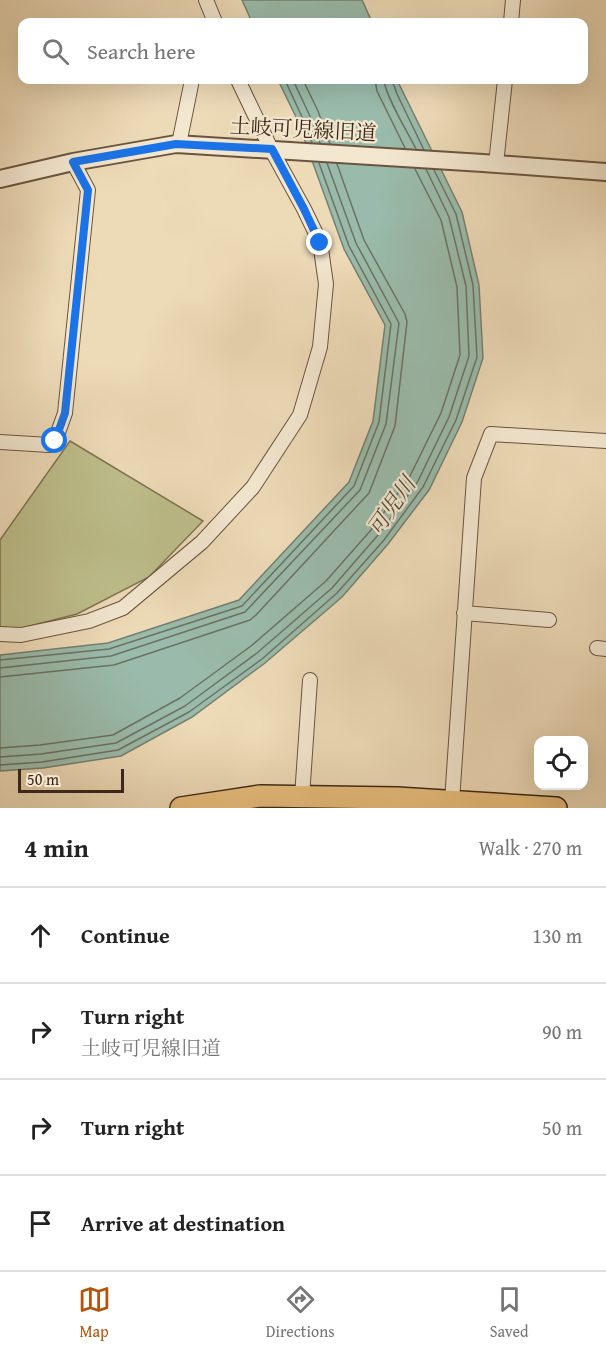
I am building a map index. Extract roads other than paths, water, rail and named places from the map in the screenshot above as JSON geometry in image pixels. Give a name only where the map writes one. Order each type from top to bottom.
[{"type":"main road","points":[[180,808],[260,796],[302,797],[329,802],[412,804],[452,801],[556,808]]},
{"type":"street","points":[[206,0],[213,18]]},
{"type":"street","points":[[511,18],[513,0]]},
{"type":"street","points":[[178,144],[191,84]]},
{"type":"street","points":[[0,634],[21,635],[89,621],[123,608],[202,542],[253,487],[300,415],[320,347],[326,284],[320,243],[240,84]]},
{"type":"street","points":[[490,163],[504,84]]},
{"type":"street","name":"土岐可児線旧道","points":[[0,179],[73,162],[178,144],[606,172]]},
{"type":"street","points":[[0,442],[49,445],[55,441],[65,413],[88,190],[73,162]]},
{"type":"street","points":[[452,801],[474,478],[491,434],[606,441]]},
{"type":"street","points":[[464,613],[549,620]]},
{"type":"street","points":[[302,797],[310,680]]},
{"type":"water","points":[[242,0],[362,0],[370,18],[250,18]]},
{"type":"water","name":"可児川","points":[[280,84],[399,84],[462,212],[479,285],[483,358],[462,422],[429,490],[388,544],[342,597],[265,663],[192,717],[121,756],[43,768],[0,771],[0,655],[108,643],[239,600],[349,482],[373,421],[385,325],[344,249],[297,119]]}]
